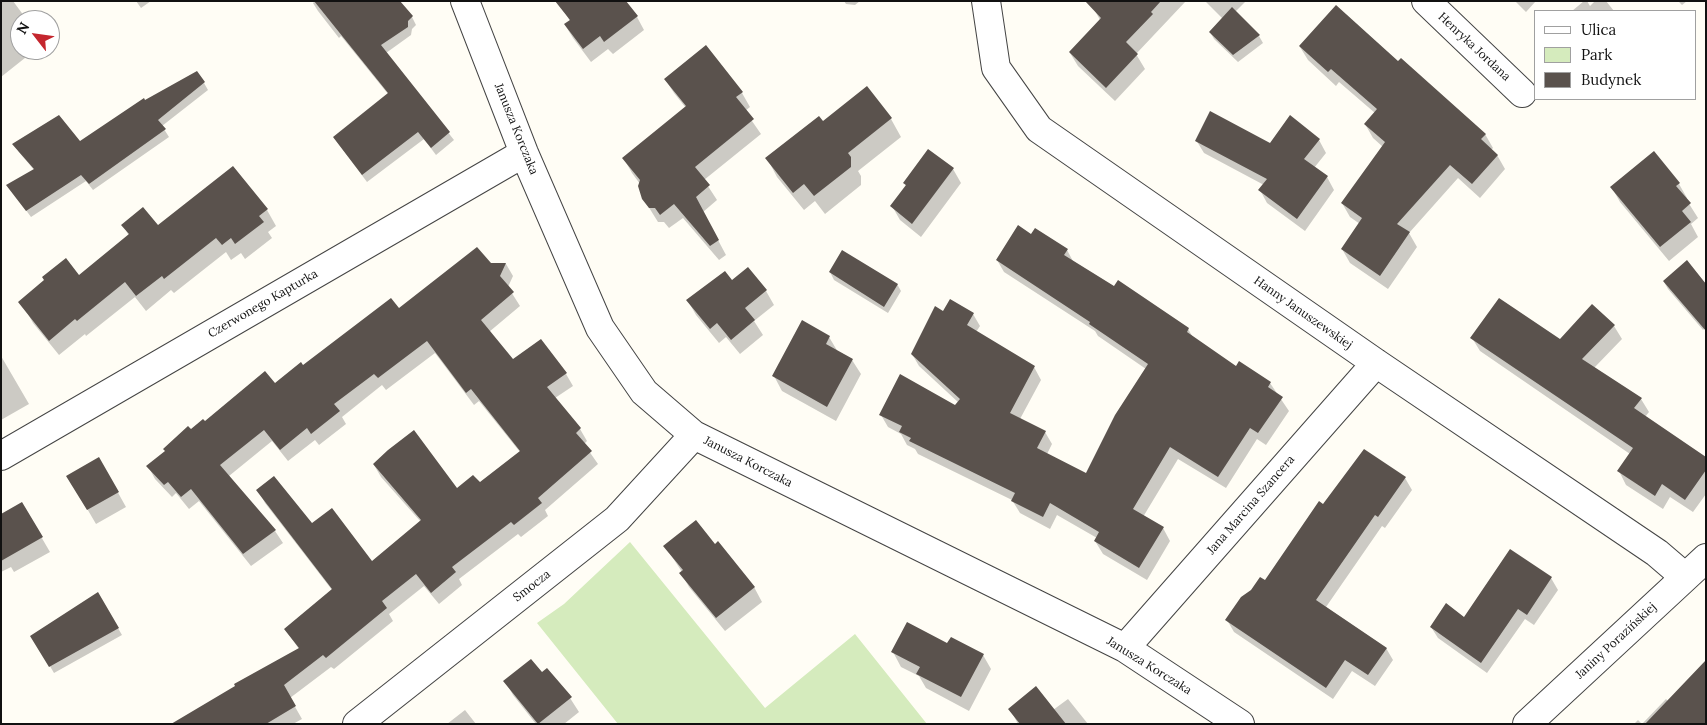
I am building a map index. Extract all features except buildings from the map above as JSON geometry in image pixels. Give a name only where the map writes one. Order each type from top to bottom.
[{"type":"street","name":"Janusza Korczaka","points":[[465,1],[524,153],[600,328],[644,392],[694,435],[1125,648],[1240,724]]},
{"type":"street","name":"Hanny Januszewskiej","points":[[986,1],[996,68],[1039,129],[1376,363],[1657,553],[1685,576]]},
{"type":"street","name":"Henryka Jordana","points":[[1426,1],[1522,93]]},
{"type":"street","name":"Czerwonego Kapturka","points":[[1,456],[524,153]]},
{"type":"street","name":"Jana Marcina Szancera","points":[[1125,648],[1376,363]]},
{"type":"street","name":"Smocza","points":[[356,724],[616,519],[694,435]]},
{"type":"street","name":"Janiny Porazińskiej","points":[[1527,724],[1706,558]]},
{"type":"green space","points":[[630,542],[765,708],[855,634],[927,724],[618,724],[537,623],[564,604]]}]
